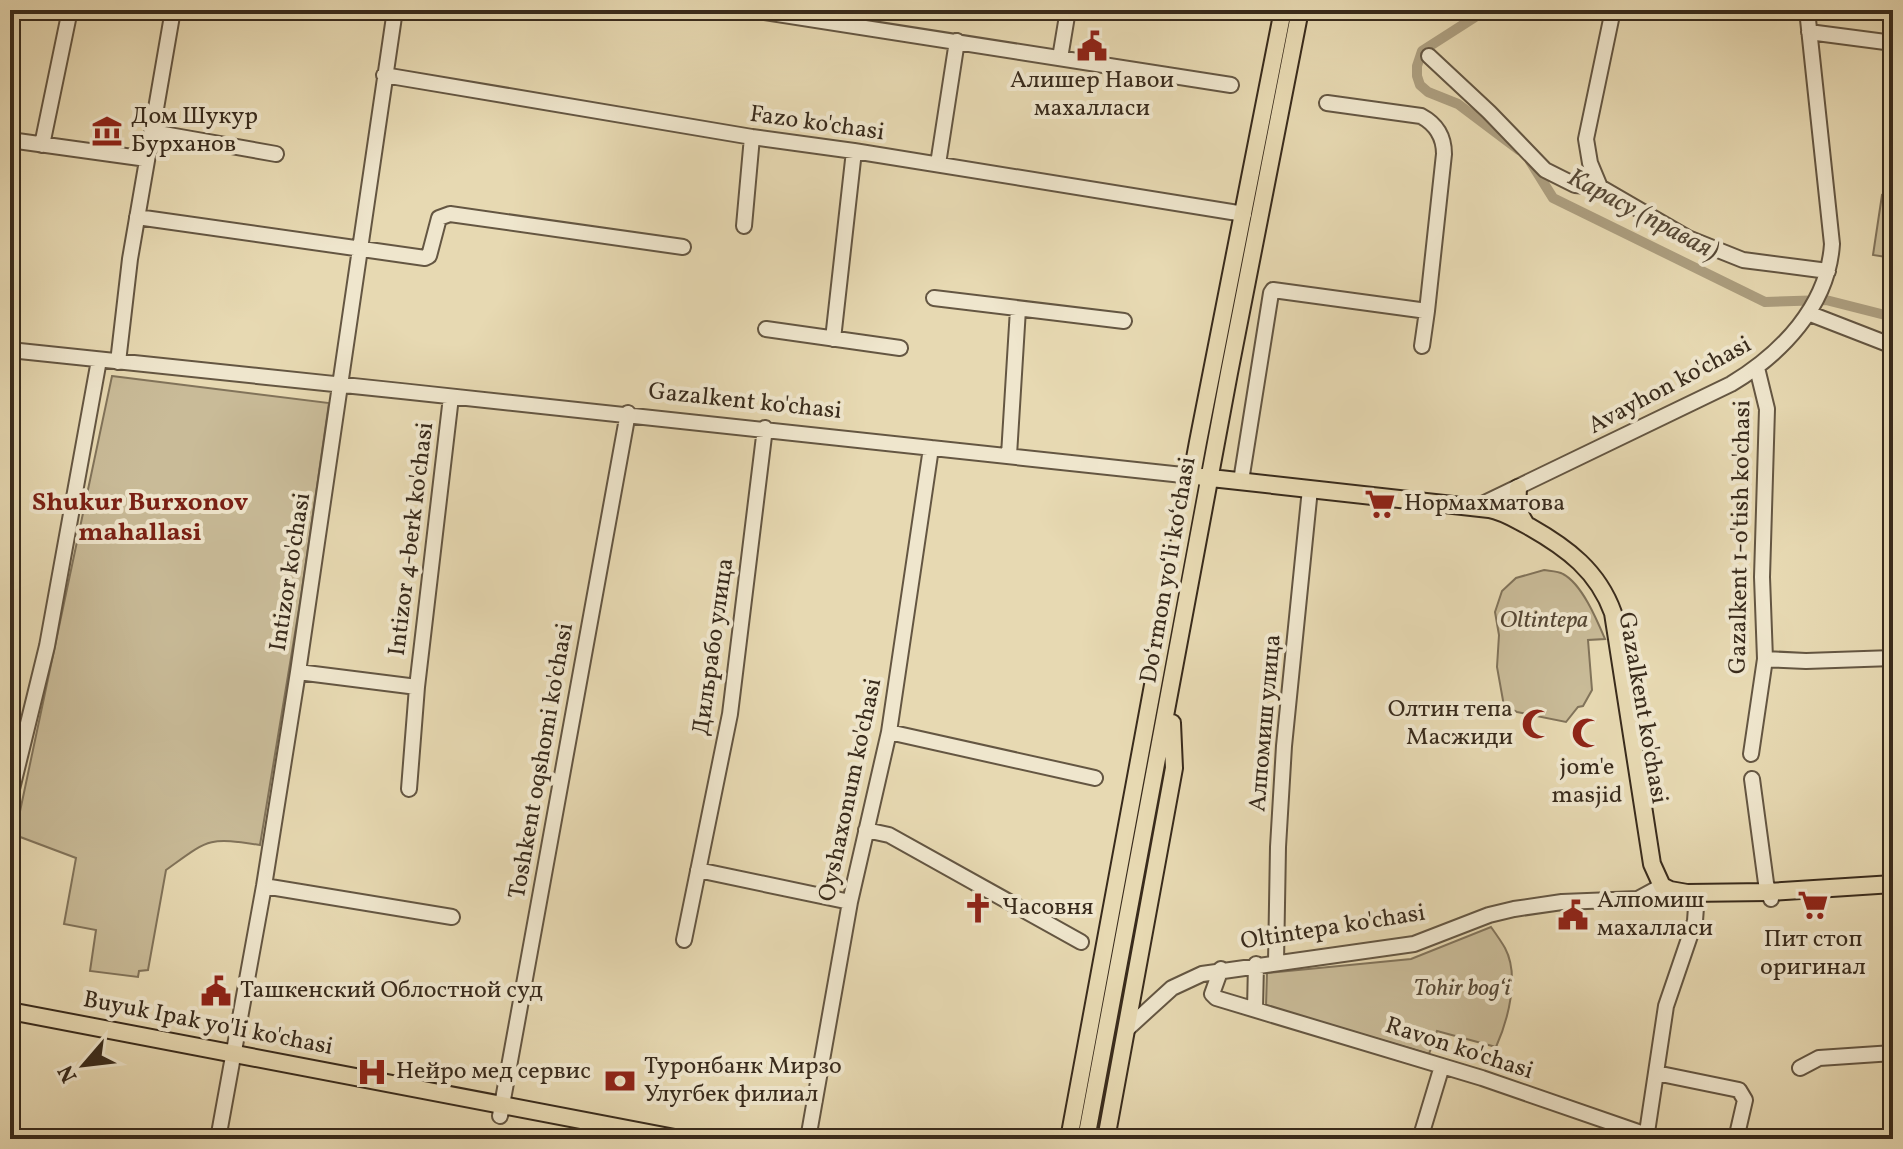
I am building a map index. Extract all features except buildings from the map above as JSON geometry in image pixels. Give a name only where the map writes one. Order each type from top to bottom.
[{"type":"main road","name":"Do‘rmon yo‘li ko‘chasi","points":[[1069,1139],[1192,476],[1283,10]]},
{"type":"main road","name":"Do‘rmon yo‘li ko‘chasi","points":[[1086,1139],[1300,10]]},
{"type":"main road","name":"Gazalkent ko'chasi","points":[[1192,476],[1474,508],[1504,513],[1530,527],[1578,574],[1601,607],[1624,709],[1643,868],[1658,888]]},
{"type":"main road","points":[[1518,488],[1517,509],[1530,527]]},
{"type":"main road","points":[[1106,1139],[1174,768],[1171,691]]},
{"type":"main road","name":"Oltintepa ko'chasi","points":[[1658,888],[1672,898],[1769,896],[1893,887]]},
{"type":"main road","name":"Buyuk Ipak yo'li ko'chasi","points":[[10,1011],[234,1059],[501,1110],[680,1139]]},
{"type":"main road","name":"Buyuk Ipak yo'li ko'chasi","points":[[10,1022],[234,1059]]},
{"type":"main road","name":"Buyuk Ipak yo'li ko'chasi","points":[[501,1110],[621,1139]]},
{"type":"street","points":[[42,145],[70,10]]},
{"type":"street","points":[[118,362],[137,217],[173,10]]},
{"type":"street","name":"Intizor ko'chasi","points":[[218,1139],[264,886],[298,672],[395,10]]},
{"type":"street","points":[[751,10],[1231,85]]},
{"type":"street","points":[[1060,58],[1068,10]]},
{"type":"street","points":[[1600,187],[1590,163],[1586,139],[1613,10]]},
{"type":"street","name":"Avayhon ko'chasi","points":[[1474,508],[1731,384],[1757,368],[1786,343],[1808,313],[1828,271],[1832,233],[1807,10]]},
{"type":"street","points":[[1809,32],[1893,43]]},
{"type":"street","points":[[938,164],[957,41]]},
{"type":"street","points":[[1429,56],[1545,170],[1575,185],[1600,187],[1688,238],[1731,256],[1828,271]]},
{"type":"street","name":"Fazo ko'chasi","points":[[384,75],[752,137],[1244,214]]},
{"type":"street","points":[[1327,103],[1425,118],[1440,135],[1444,154],[1422,346]]},
{"type":"street","points":[[152,132],[276,154]]},
{"type":"street","points":[[744,226],[752,137]]},
{"type":"street","points":[[10,140],[147,159]]},
{"type":"street","points":[[833,339],[854,151]]},
{"type":"street","points":[[137,217],[425,258],[429,256],[439,218],[450,214],[683,247]]},
{"type":"street","points":[[1241,481],[1273,290],[1427,311]]},
{"type":"street","points":[[934,298],[1124,321]]},
{"type":"street","points":[[1009,455],[1018,309]]},
{"type":"street","points":[[1808,313],[1893,346]]},
{"type":"street","points":[[766,329],[900,348]]},
{"type":"street","name":"Gazalkent ko'chasi","points":[[10,350],[628,413],[1192,476]]},
{"type":"street","points":[[10,797],[47,646],[99,360]]},
{"type":"street","name":"Gazalkent 1-o'tish ko'chasi","points":[[1751,754],[1765,659],[1762,577],[1767,409],[1757,368]]},
{"type":"street","name":"Intizor 4-berk ko'chasi","points":[[409,789],[417,687],[451,397]]},
{"type":"street","name":"Toshkent oqshomi ko'chasi","points":[[501,1110],[628,413]]},
{"type":"street","name":"Дильрабо улица","points":[[684,940],[730,714],[765,428]]},
{"type":"street","name":"Oyshaxonum ko'chasi","points":[[808,1139],[850,902],[889,732],[931,448]]},
{"type":"street","name":"Алпомиш улица","points":[[1276,962],[1284,746],[1310,489]]},
{"type":"street","points":[[1765,659],[1893,658]]},
{"type":"street","name":"Intizor 4-berk ko'chasi","points":[[298,672],[417,687]]},
{"type":"street","points":[[889,732],[1095,778]]},
{"type":"street","points":[[1752,779],[1769,896]]},
{"type":"street","points":[[866,830],[889,835],[1081,942]]},
{"type":"street","points":[[698,870],[850,902]]},
{"type":"street","points":[[264,886],[452,917]]},
{"type":"street","name":"Oltintepa ko'chasi","points":[[1127,1029],[1167,992],[1193,977],[1221,969],[1414,944],[1489,915],[1514,909],[1562,902],[1638,899],[1658,888]]},
{"type":"street","points":[[1647,1137],[1666,1006],[1695,921],[1697,896]]},
{"type":"street","points":[[1255,1009],[1256,964]]},
{"type":"street","name":"Ravon ko'chasi","points":[[1221,969],[1213,997],[1442,1066],[1647,1137]]},
{"type":"street","points":[[1134,995],[1154,997],[1167,992]]},
{"type":"street","points":[[1800,1068],[1819,1058],[1893,1053]]},
{"type":"street","points":[[1420,1139],[1442,1066]]},
{"type":"street","points":[[1656,1073],[1739,1090],[1745,1100],[1736,1139]]},
{"type":"green space","points":[[1882,195],[1893,197],[1893,258],[1873,255]]},
{"type":"green space","points":[[112,376],[329,403],[260,845],[229,841],[209,843],[166,870],[148,970],[139,971],[138,977],[90,971],[96,930],[64,924],[76,858],[15,835]]},
{"type":"green space","name":"Oltintepa","points":[[1544,570],[1561,573],[1570,579],[1588,603],[1605,639],[1588,640],[1592,690],[1583,706],[1578,707],[1566,722],[1517,712],[1504,706],[1497,667],[1499,635],[1495,612],[1502,591],[1516,578]]},
{"type":"green space","name":"Tohir bog‘i","points":[[1491,927],[1505,948],[1512,971],[1511,998],[1496,1047],[1437,1031],[1429,1054],[1266,1006],[1267,973],[1411,959]]},
{"type":"waterway","name":"Карасу (правая)","points":[[1486,10],[1422,51],[1417,76],[1420,85],[1428,92],[1458,104],[1519,150]]},
{"type":"waterway","name":"Карасу (правая)","points":[[1530,161],[1553,198],[1765,302],[1826,300],[1893,317]]},
{"type":"place","name":"Алишер Навои махалласи","points":[[1092,46]]},
{"type":"place","name":"Дом Шукур Бурханов","points":[[107,131]]},
{"type":"place","name":"Нормахматова","points":[[1380,504]]},
{"type":"place","name":"Олтин тепа Масжиди","points":[[1537,724]]},
{"type":"place","name":"jom'e masjid","points":[[1587,733]]},
{"type":"place","name":"Пит стоп оригинал","points":[[1813,905]]},
{"type":"place","name":"Часовня","points":[[978,908]]},
{"type":"place","name":"Алпомиш махалласи","points":[[1573,915]]},
{"type":"place","name":"Ташкенский Облостной суд","points":[[216,991]]},
{"type":"place","name":"Нейро мед сервис","points":[[372,1072]]},
{"type":"place","name":"Туронбанк Мирзо Улугбек филиал","points":[[620,1081]]},
{"type":"district","name":"Shukur Burxonov mahallasi","points":[[140,518]]}]
